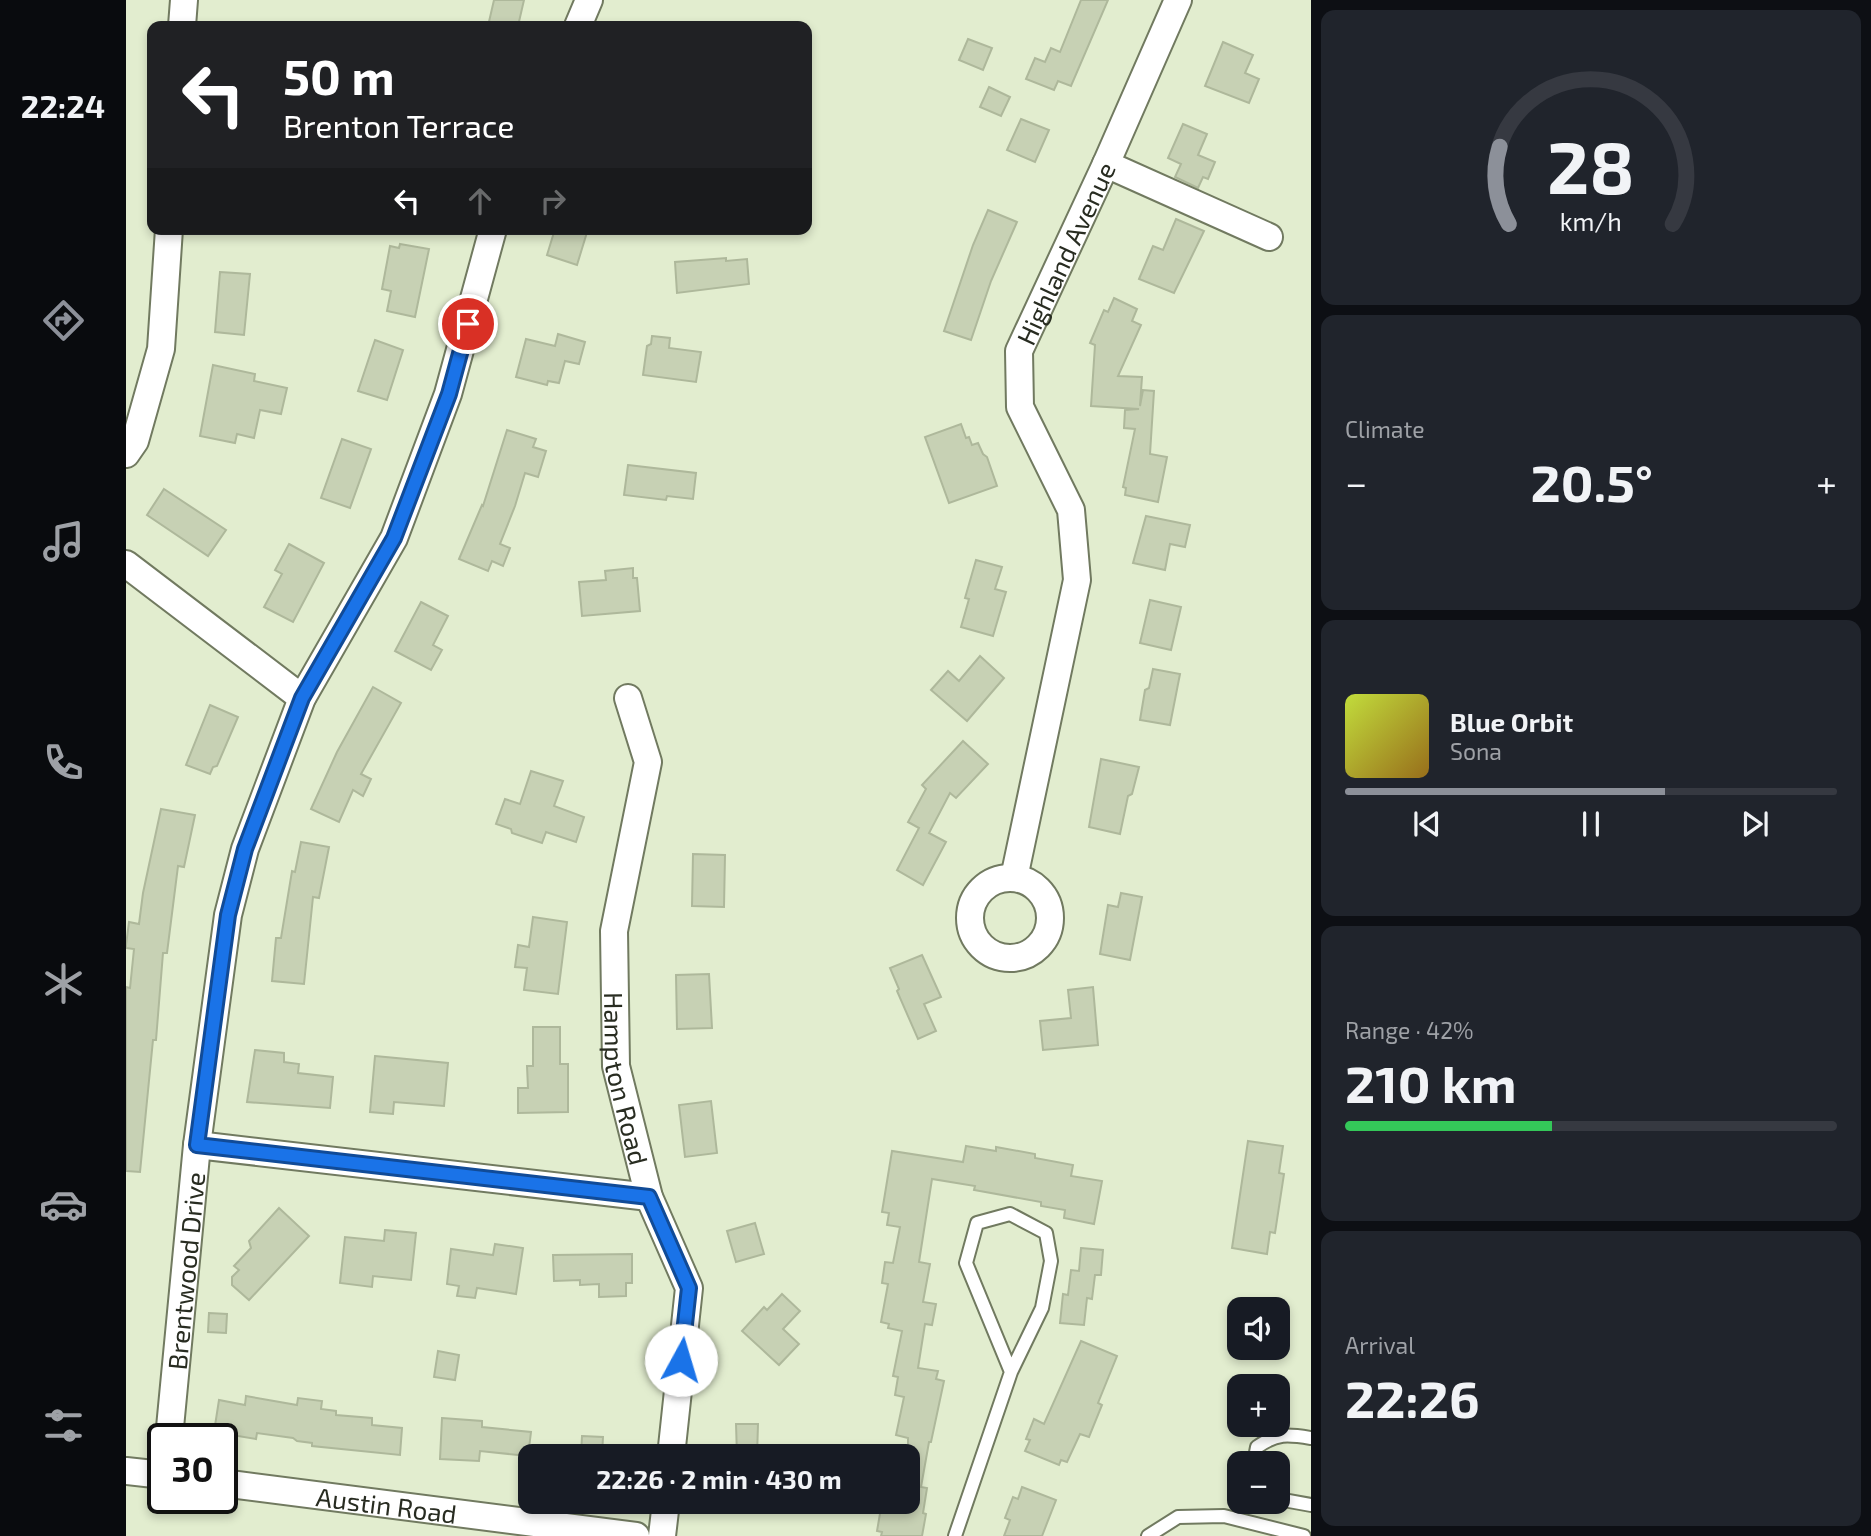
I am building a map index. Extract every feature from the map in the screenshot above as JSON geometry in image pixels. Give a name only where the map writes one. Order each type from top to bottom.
[{"type":"street","points":[[182,21],[184,0]]},
{"type":"street","points":[[580,21],[589,0]]},
{"type":"street","name":"Highland Avenue","points":[[1014,878],[1077,580],[1070,510],[1020,407],[1019,351],[1178,0]]},
{"type":"street","points":[[1106,164],[1269,237]]},
{"type":"street","points":[[126,454],[135,441],[161,349],[169,235]]},
{"type":"street","name":"Brentwood Drive","points":[[170,1423],[197,1145],[228,915],[245,849],[302,698],[394,538],[449,394],[491,235]]},
{"type":"street","points":[[126,564],[302,698]]},
{"type":"street","name":"Hampton Road","points":[[628,698],[648,762],[614,931],[616,1066],[649,1197],[689,1288],[672,1444]]},
{"type":"street","points":[[197,1145],[649,1197]]},
{"type":"street","points":[[126,1471],[147,1473]]},
{"type":"street","name":"Austin Road","points":[[238,1485],[636,1536]]},
{"type":"street","points":[[662,1536],[665,1514]]},
{"type":"lane","points":[[955,1536],[1011,1372],[1042,1308],[1051,1261],[1046,1233],[1010,1214],[977,1223],[966,1263],[1011,1372]]},
{"type":"lane","points":[[1256,1451],[1257,1447],[1273,1435],[1311,1438]]},
{"type":"lane","points":[[1290,1502],[1311,1506]]},
{"type":"lane","points":[[1148,1536],[1178,1517],[1224,1516],[1304,1536]]},
{"type":"building","points":[[494,0],[524,0],[519,21],[489,21]]},
{"type":"building","points":[[1081,0],[1108,0],[1071,86],[1058,81],[1054,90],[1026,79],[1035,58],[1045,62],[1051,48],[1060,52]]},
{"type":"building","points":[[968,39],[992,48],[983,70],[959,60]]},
{"type":"building","points":[[1223,42],[1253,55],[1245,73],[1259,79],[1249,103],[1205,86]]},
{"type":"building","points":[[989,87],[1010,97],[1001,116],[980,107]]},
{"type":"building","points":[[1021,119],[1049,130],[1035,162],[1007,150]]},
{"type":"building","points":[[1183,124],[1207,134],[1198,155],[1215,162],[1208,179],[1203,177],[1198,188],[1175,177],[1181,164],[1168,158]]},
{"type":"building","points":[[988,210],[1017,222],[991,281],[971,340],[944,331],[973,245]]},
{"type":"building","points":[[1176,219],[1204,231],[1174,293],[1139,279],[1153,246],[1163,250]]},
{"type":"building","points":[[553,235],[586,235],[577,265],[547,255]]},
{"type":"building","points":[[400,244],[429,249],[415,317],[387,311],[391,291],[382,289],[390,246],[399,248]]},
{"type":"building","points":[[726,258],[726,261],[747,259],[749,284],[677,293],[675,262]]},
{"type":"building","points":[[220,272],[250,274],[244,335],[215,332]]},
{"type":"building","points":[[1114,298],[1137,309],[1132,321],[1141,325],[1118,376],[1142,377],[1140,406],[1143,390],[1154,391],[1150,454],[1167,457],[1158,502],[1125,495],[1126,488],[1123,487],[1135,429],[1124,428],[1125,410],[1139,409],[1091,406],[1095,345],[1090,343],[1104,310],[1108,312]]},
{"type":"building","points":[[558,334],[585,342],[579,364],[565,361],[559,383],[548,381],[547,385],[516,377],[526,339],[555,346]]},
{"type":"building","points":[[652,336],[670,338],[669,348],[701,352],[696,382],[643,375],[647,346],[651,344]]},
{"type":"building","points":[[375,340],[403,350],[387,400],[358,391]]},
{"type":"building","points":[[213,365],[255,374],[254,381],[287,388],[281,414],[260,410],[254,438],[237,434],[235,443],[200,436]]},
{"type":"building","points":[[961,424],[966,438],[969,437],[972,445],[978,443],[987,457],[997,486],[949,503],[925,437]]},
{"type":"building","points":[[507,430],[536,439],[533,447],[546,451],[538,477],[525,473],[500,544],[510,548],[503,566],[492,561],[488,571],[459,559],[483,506]]},
{"type":"building","points":[[342,439],[371,449],[350,508],[321,498]]},
{"type":"building","points":[[628,465],[696,473],[693,499],[667,496],[666,500],[624,495]]},
{"type":"building","points":[[164,489],[226,530],[208,556],[147,515]]},
{"type":"building","points":[[1146,516],[1190,525],[1185,547],[1170,544],[1165,570],[1133,563]]},
{"type":"building","points":[[289,544],[324,563],[293,622],[264,607],[282,574],[275,570]]},
{"type":"building","points":[[976,560],[1002,567],[995,589],[1006,592],[993,636],[961,627],[969,599],[965,598]]},
{"type":"building","points":[[633,568],[633,578],[637,578],[640,611],[582,616],[579,582],[606,580],[605,571]]},
{"type":"building","points":[[1150,600],[1181,607],[1171,650],[1140,643]]},
{"type":"building","points":[[421,602],[448,616],[433,645],[442,650],[431,670],[395,651]]},
{"type":"building","points":[[980,656],[1004,678],[967,721],[931,690],[948,671],[959,681]]},
{"type":"building","points":[[1153,669],[1180,674],[1170,725],[1140,720],[1145,690],[1149,688]]},
{"type":"building","points":[[373,687],[401,703],[361,774],[371,779],[363,796],[353,790],[339,822],[311,809],[337,752]]},
{"type":"building","points":[[210,705],[238,717],[217,766],[213,767],[210,774],[186,765]]},
{"type":"building","points":[[963,741],[988,764],[956,798],[950,793],[929,833],[946,842],[923,885],[897,870],[919,828],[908,822],[926,789],[922,785]]},
{"type":"building","points":[[1101,759],[1139,767],[1132,794],[1128,796],[1120,834],[1089,827]]},
{"type":"building","points":[[531,771],[563,781],[554,806],[584,817],[576,842],[546,832],[542,843],[512,833],[511,829],[496,824],[505,799],[520,804]]},
{"type":"building","points":[[161,809],[195,815],[184,867],[178,866],[167,953],[163,953],[156,1040],[153,1040],[140,1172],[126,1171],[126,987],[130,988],[134,949],[126,948],[126,945],[129,922],[139,924]]},
{"type":"building","points":[[301,842],[329,847],[319,898],[313,897],[304,984],[272,981],[276,938],[281,938],[292,871],[295,872]]},
{"type":"building","points":[[693,854],[725,855],[724,907],[692,906]]},
{"type":"building","points":[[1121,893],[1142,897],[1130,960],[1100,954],[1108,905],[1118,907]]},
{"type":"building","points":[[533,917],[567,922],[558,994],[524,990],[527,968],[515,967],[518,945],[529,947]]},
{"type":"building","points":[[922,955],[941,997],[924,1004],[936,1031],[918,1039],[890,968]]},
{"type":"building","points":[[709,974],[712,1028],[677,1029],[676,975]]},
{"type":"building","points":[[1093,987],[1098,1045],[1043,1050],[1040,1021],[1071,1018],[1068,990]]},
{"type":"building","points":[[533,1027],[560,1027],[560,1064],[568,1064],[568,1112],[518,1113],[518,1088],[528,1088],[527,1066],[533,1066]]},
{"type":"building","points":[[255,1050],[284,1053],[284,1062],[299,1064],[298,1073],[333,1077],[330,1108],[247,1102]]},
{"type":"building","points":[[375,1056],[448,1063],[444,1106],[394,1102],[393,1114],[370,1112]]},
{"type":"building","points":[[711,1101],[717,1153],[685,1157],[679,1105]]},
{"type":"building","points":[[1248,1141],[1283,1146],[1279,1173],[1284,1174],[1275,1233],[1270,1232],[1267,1254],[1232,1248]]},
{"type":"building","points":[[966,1146],[996,1151],[996,1147],[1073,1165],[1071,1176],[1102,1181],[1094,1224],[1064,1218],[1065,1210],[1041,1206],[1041,1202],[932,1179],[919,1262],[930,1264],[923,1302],[936,1304],[932,1325],[925,1324],[918,1368],[938,1371],[936,1379],[944,1381],[921,1487],[927,1488],[923,1513],[926,1514],[922,1536],[881,1536],[882,1532],[877,1531],[880,1514],[920,1514],[920,1444],[908,1444],[908,1438],[896,1435],[904,1397],[895,1395],[898,1377],[893,1376],[902,1331],[888,1328],[889,1324],[881,1322],[888,1284],[882,1283],[885,1262],[893,1263],[900,1227],[887,1225],[889,1213],[882,1212],[892,1151],[963,1162]]},
{"type":"building","points":[[279,1208],[309,1236],[249,1300],[232,1285],[232,1277],[239,1270],[234,1266],[251,1248],[249,1241]]},
{"type":"building","points":[[755,1223],[764,1254],[736,1262],[727,1231]]},
{"type":"building","points":[[385,1230],[416,1233],[411,1280],[373,1276],[372,1287],[340,1283],[345,1237],[384,1241]]},
{"type":"building","points":[[495,1244],[523,1248],[516,1294],[477,1288],[475,1298],[457,1296],[459,1286],[447,1284],[451,1249],[493,1255]]},
{"type":"building","points":[[1081,1248],[1103,1250],[1101,1275],[1095,1275],[1092,1299],[1087,1298],[1084,1325],[1060,1323],[1063,1294],[1068,1295],[1071,1270],[1079,1271]]},
{"type":"building","points":[[632,1254],[632,1283],[626,1283],[626,1296],[599,1297],[599,1284],[580,1285],[580,1280],[554,1281],[553,1255]]},
{"type":"building","points":[[782,1294],[800,1311],[783,1329],[799,1344],[779,1365],[742,1331],[764,1307],[767,1310]]},
{"type":"building","points":[[209,1313],[227,1314],[226,1333],[208,1332]]},
{"type":"building","points":[[1081,1341],[1117,1356],[1098,1403],[1102,1405],[1089,1437],[1080,1434],[1067,1462],[1061,1460],[1059,1465],[1025,1451],[1030,1440],[1026,1439],[1034,1419],[1044,1424]]},
{"type":"building","points":[[438,1351],[459,1355],[455,1380],[434,1377]]},
{"type":"building","points":[[246,1396],[297,1405],[298,1398],[322,1401],[321,1409],[336,1411],[336,1415],[372,1418],[372,1425],[402,1428],[400,1455],[312,1446],[312,1443],[293,1438],[257,1433],[256,1439],[238,1436],[238,1423],[215,1423],[219,1400],[245,1405]]},
{"type":"building","points":[[442,1418],[482,1421],[482,1427],[531,1432],[530,1444],[518,1444],[518,1455],[480,1451],[479,1461],[440,1459]]},
{"type":"building","points":[[736,1424],[758,1424],[757,1444],[737,1444]]},
{"type":"building","points":[[582,1436],[603,1437],[603,1444],[582,1444]]},
{"type":"building","points":[[1022,1487],[1056,1500],[1042,1536],[1004,1536],[1010,1520],[1005,1518],[1013,1497],[1018,1499]]},
{"type":"route","points":[[468,324],[449,394],[394,538],[302,698],[245,849],[228,915],[197,1145],[649,1197],[689,1288],[681,1360]]}]
